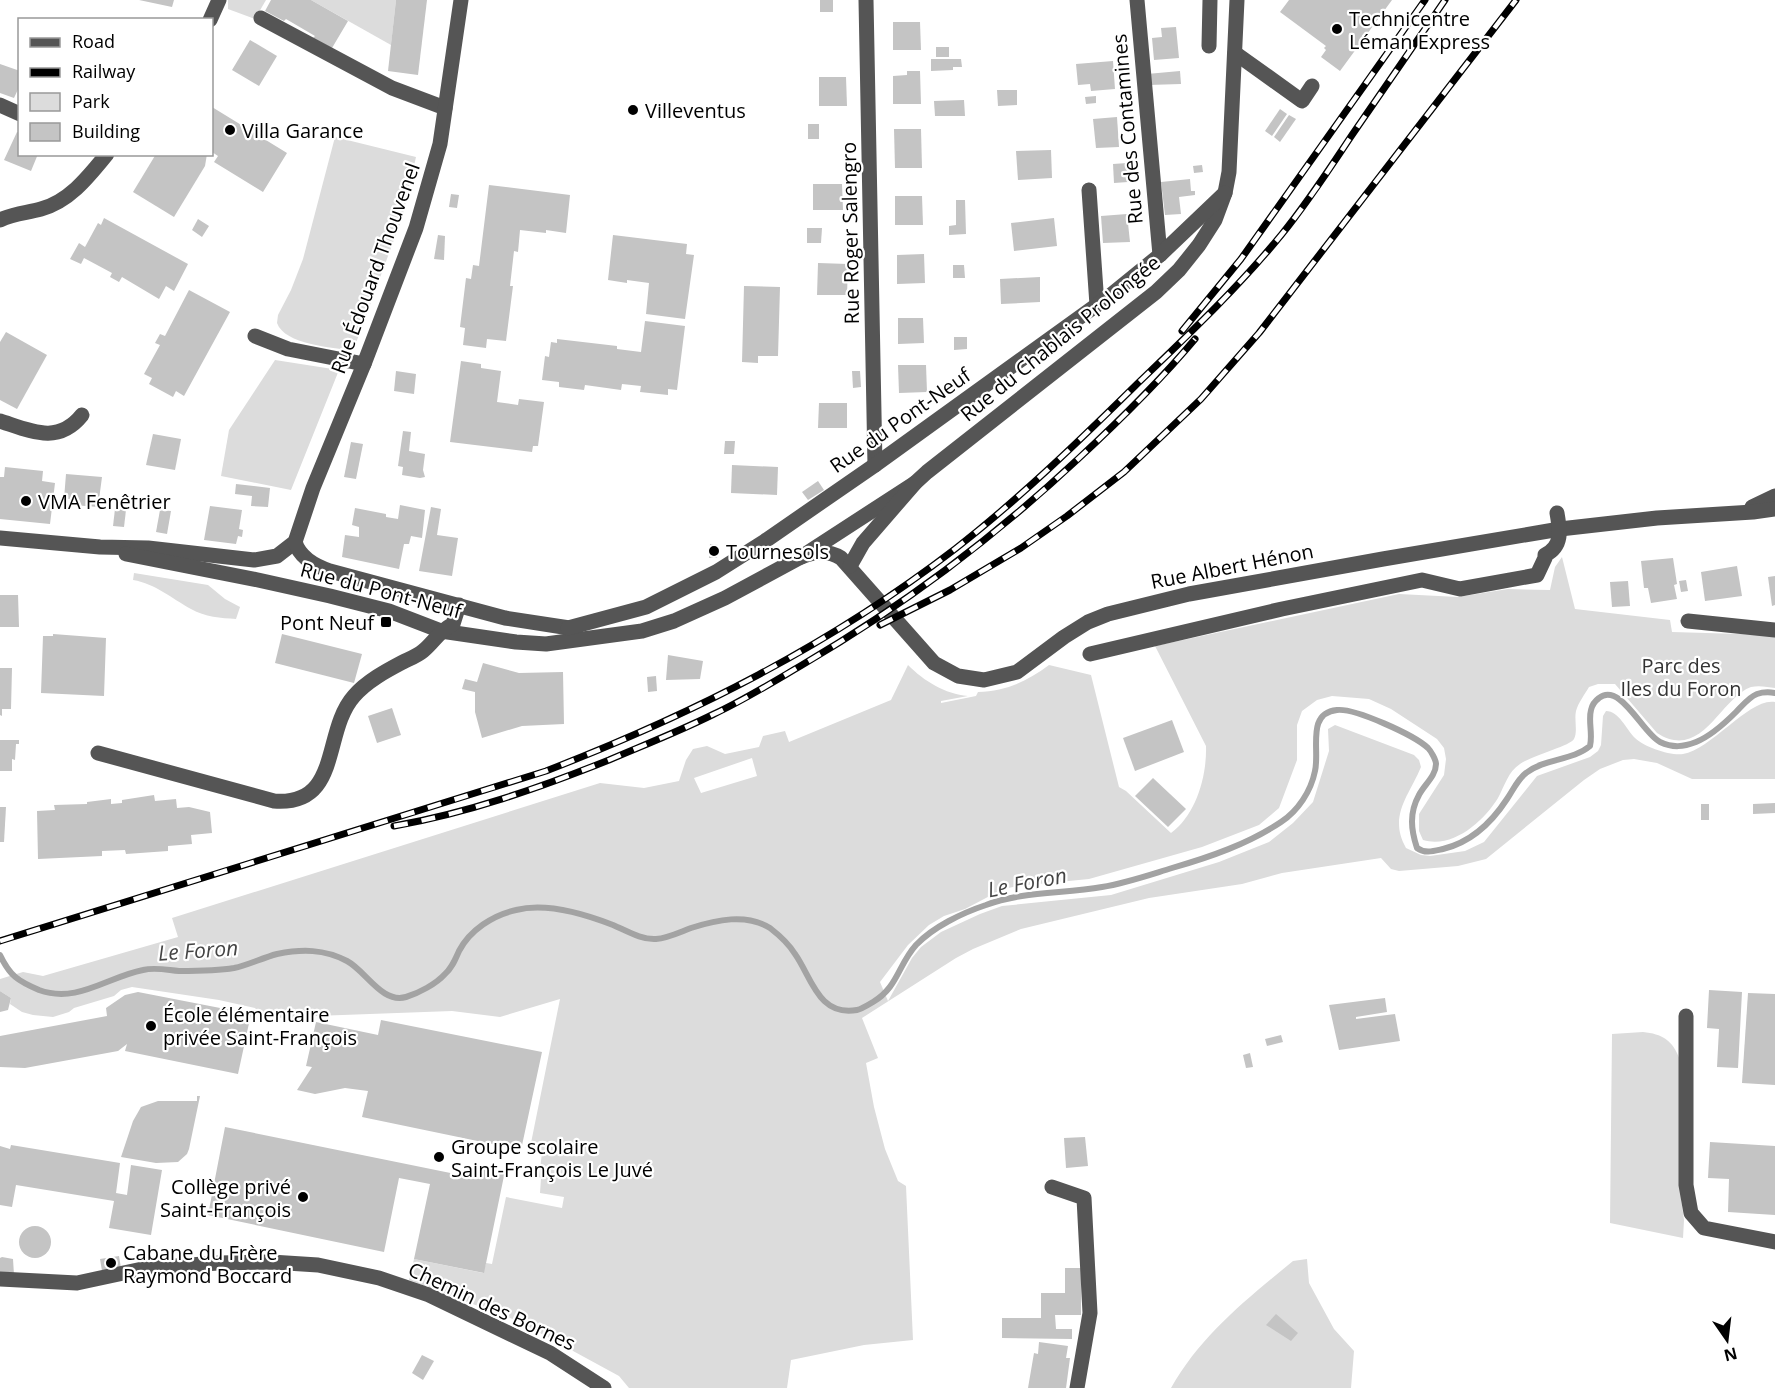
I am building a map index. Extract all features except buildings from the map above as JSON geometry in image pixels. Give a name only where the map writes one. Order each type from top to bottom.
[{"type":"street","points":[[211,18],[219,0]]},
{"type":"street","name":"Rue Édouard Thouvenel","points":[[295,542],[313,488],[416,228],[436,163],[461,0]]},
{"type":"street","name":"Rue Roger Salengro","points":[[866,0],[875,465]]},
{"type":"street","name":"Rue des Contamines","points":[[1137,0],[1160,255]]},
{"type":"street","points":[[1209,46],[1210,0]]},
{"type":"street","name":"Rue du Chablais Prolongée","points":[[801,557],[915,483],[1143,302],[1190,258],[1211,228],[1225,193],[1229,172],[1237,0]]},
{"type":"street","points":[[261,18],[392,88],[445,108]]},
{"type":"street","points":[[1235,53],[1302,101],[1312,86]]},
{"type":"street","points":[[0,105],[18,113]]},
{"type":"street","points":[[0,220],[40,209],[63,199],[80,185],[105,156]]},
{"type":"street","points":[[1089,190],[1097,305]]},
{"type":"street","name":"Rue du Pont-Neuf","points":[[568,628],[646,607],[688,587],[765,541],[1097,305],[1160,255],[1225,193]]},
{"type":"street","points":[[255,336],[288,349],[364,364]]},
{"type":"street","points":[[0,421],[35,432],[53,434],[71,427],[82,415]]},
{"type":"street","name":"Rue du Chablais Prolongée","points":[[850,566],[863,543],[915,483]]},
{"type":"street","name":"Rue Albert Hénon","points":[[1740,512],[1775,496]]},
{"type":"street","name":"Rue Albert Hénon","points":[[801,557],[816,552],[826,552],[837,556],[850,566],[934,663],[958,675],[984,680],[1002,677],[1024,668],[1081,626],[1108,614],[1136,607],[1268,579],[1560,529],[1775,509]]},
{"type":"street","points":[[1090,654],[1422,580],[1460,589],[1537,575],[1545,555],[1557,547],[1560,529],[1557,513]]},
{"type":"street","name":"Rue du Pont-Neuf","points":[[0,538],[100,547],[148,548],[254,560],[277,556],[295,542],[301,554],[320,568],[526,622],[618,634]]},
{"type":"street","name":"Rue du Pont-Neuf","points":[[100,547],[140,558],[248,578],[389,611],[441,631],[532,644],[642,631],[674,621],[725,598],[801,557]]},
{"type":"street","points":[[441,631],[438,623],[444,601]]},
{"type":"street","points":[[98,753],[274,801],[285,802],[302,798],[323,778],[343,713],[355,695],[373,680],[422,652],[441,631],[453,624],[459,605]]},
{"type":"street","points":[[1688,621],[1775,630]]},
{"type":"street","points":[[1686,1016],[1686,1190],[1691,1213],[1704,1228],[1775,1242]]},
{"type":"street","points":[[1052,1187],[1084,1198],[1090,1313],[1077,1388]]},
{"type":"street","name":"Chemin des Bornes","points":[[0,1279],[76,1283],[147,1268],[271,1262],[318,1265],[379,1278],[429,1295],[550,1353],[603,1388]]},
{"type":"green space","points":[[228,0],[266,0],[255,19],[228,9]]},
{"type":"green space","points":[[311,0],[396,0],[391,45]]},
{"type":"green space","points":[[335,137],[416,157],[402,218],[353,351],[299,340],[289,336],[277,323],[278,315],[303,259]]},
{"type":"green space","points":[[275,360],[339,370],[291,490],[221,476],[229,430]]},
{"type":"green space","name":"Parc des Iles du Foron","points":[[1562,557],[1575,609],[1670,620],[1672,632],[1775,635],[1775,688],[1751,687],[1740,693],[1698,734],[1686,740],[1673,740],[1657,733],[1615,684],[1598,684],[1589,687],[1576,711],[1576,733],[1571,742],[1520,764],[1510,775],[1485,816],[1456,837],[1434,842],[1423,840],[1419,831],[1419,814],[1444,775],[1446,759],[1444,748],[1437,739],[1391,709],[1369,699],[1332,696],[1317,700],[1302,711],[1297,725],[1297,760],[1279,808],[1259,825],[1202,847],[1089,879],[1003,889],[965,909],[944,916],[929,925],[908,945],[880,982],[888,1001],[912,958],[921,947],[941,932],[980,914],[1002,906],[1111,895],[1219,862],[1269,842],[1293,823],[1313,802],[1329,751],[1328,729],[1335,725],[1414,755],[1419,760],[1421,767],[1402,806],[1399,826],[1406,848],[1421,855],[1430,856],[1465,851],[1484,842],[1537,776],[1590,757],[1598,751],[1601,745],[1603,716],[1606,711],[1619,717],[1635,738],[1645,745],[1665,752],[1683,754],[1706,743],[1754,707],[1775,702],[1775,779],[1692,779],[1657,763],[1634,759],[1623,760],[1600,769],[1584,780],[1486,859],[1458,866],[1399,871],[1391,869],[1381,858],[1282,873],[1242,884],[1149,898],[1021,929],[956,958],[862,1018],[878,1058],[866,1063],[885,1149],[898,1181],[906,1186],[913,1340],[864,1345],[791,1360],[787,1388],[629,1388],[619,1376],[518,1321],[409,1280],[414,1259],[483,1273],[486,1263],[492,1264],[506,1197],[562,1208],[564,1197],[540,1193],[542,1153],[531,1143],[560,999],[500,1017],[452,1011],[315,1016],[294,1019],[262,1016],[255,1008],[219,1000],[132,987],[121,990],[114,996],[53,1017],[22,1012],[10,1004],[11,998],[0,991],[0,979],[23,972],[43,976],[178,937],[172,918],[600,783],[644,788],[679,781],[686,760],[693,749],[707,746],[725,754],[759,747],[763,736],[785,731],[789,742],[891,700],[908,665],[935,686],[951,693],[968,696],[941,701],[941,703],[976,696],[978,692],[998,690],[1032,676],[1049,665],[1091,675],[1119,787],[1171,833],[1187,816],[1198,794],[1206,758],[1206,746],[1155,646],[1399,594],[1458,597],[1508,589],[1550,590],[1555,567]],"holes":[[[752,758],[757,776],[701,793],[694,778]]]},
{"type":"green space","points":[[134,573],[208,585],[225,599],[240,607],[236,619],[213,617],[196,612],[156,588],[133,580]]},
{"type":"green space","points":[[1643,1032],[1656,1034],[1666,1039],[1674,1047],[1680,1060],[1683,1238],[1610,1223],[1612,1034]]},
{"type":"green space","points":[[1307,1259],[1309,1283],[1334,1329],[1354,1351],[1351,1388],[1171,1388],[1196,1351],[1226,1319],[1293,1261]]},
{"type":"waterway","name":"Le Foron","points":[[0,955],[11,973],[25,984],[39,990],[66,994],[79,992],[130,973],[148,969],[179,971],[227,969],[277,954],[313,951],[330,954],[347,961],[382,991],[397,998],[416,993],[437,981],[450,969],[469,936],[483,924],[516,910],[540,907],[566,910],[651,939],[711,923],[741,919],[761,923],[784,940],[793,950],[817,993],[824,1001],[844,1011],[857,1010],[873,1002],[888,990],[910,953],[923,938],[948,921],[967,912],[1014,897],[1088,889],[1137,879],[1228,849],[1281,822],[1303,800],[1310,786],[1315,771],[1318,725],[1327,713],[1337,710],[1357,713],[1384,723],[1429,749],[1436,764],[1432,776],[1416,802],[1412,822],[1417,848],[1430,852],[1453,846],[1480,830],[1495,816],[1518,781],[1533,768],[1583,751],[1590,746],[1591,710],[1599,698],[1607,695],[1615,697],[1623,702],[1653,737],[1665,744],[1678,746],[1691,744],[1707,736],[1754,695],[1775,693]]},
{"type":"railway","points":[[1182,331],[1241,259],[1425,0]]},
{"type":"railway","points":[[0,941],[546,771],[707,701],[759,675],[859,616],[908,584],[1002,510],[1091,428],[1229,293],[1301,210],[1445,0]]},
{"type":"railway","points":[[880,625],[950,590],[1021,548],[1067,516],[1124,472],[1201,399],[1259,333],[1516,0]]},
{"type":"railway","points":[[394,826],[422,821],[503,799],[609,760],[725,709],[840,642],[946,570],[1013,517],[1124,416],[1195,339]]},
{"type":"place","name":"Technicentre Léman Express","points":[[1337,29]]},
{"type":"place","name":"Villeventus","points":[[633,110]]},
{"type":"place","name":"Villa Garance","points":[[230,130]]},
{"type":"place","name":"VMA Fenêtrier","points":[[26,501]]},
{"type":"place","name":"Tournesols","points":[[714,551]]},
{"type":"place","name":"Pont Neuf","points":[[386,622]]},
{"type":"place","name":"École élémentaire privée Saint-François","points":[[151,1026]]},
{"type":"place","name":"Groupe scolaire Saint-François Le Juvé","points":[[439,1157]]},
{"type":"place","name":"Collège privé Saint-François","points":[[303,1197]]},
{"type":"place","name":"Cabane du Frère Raymond Boccard","points":[[111,1263]]}]
